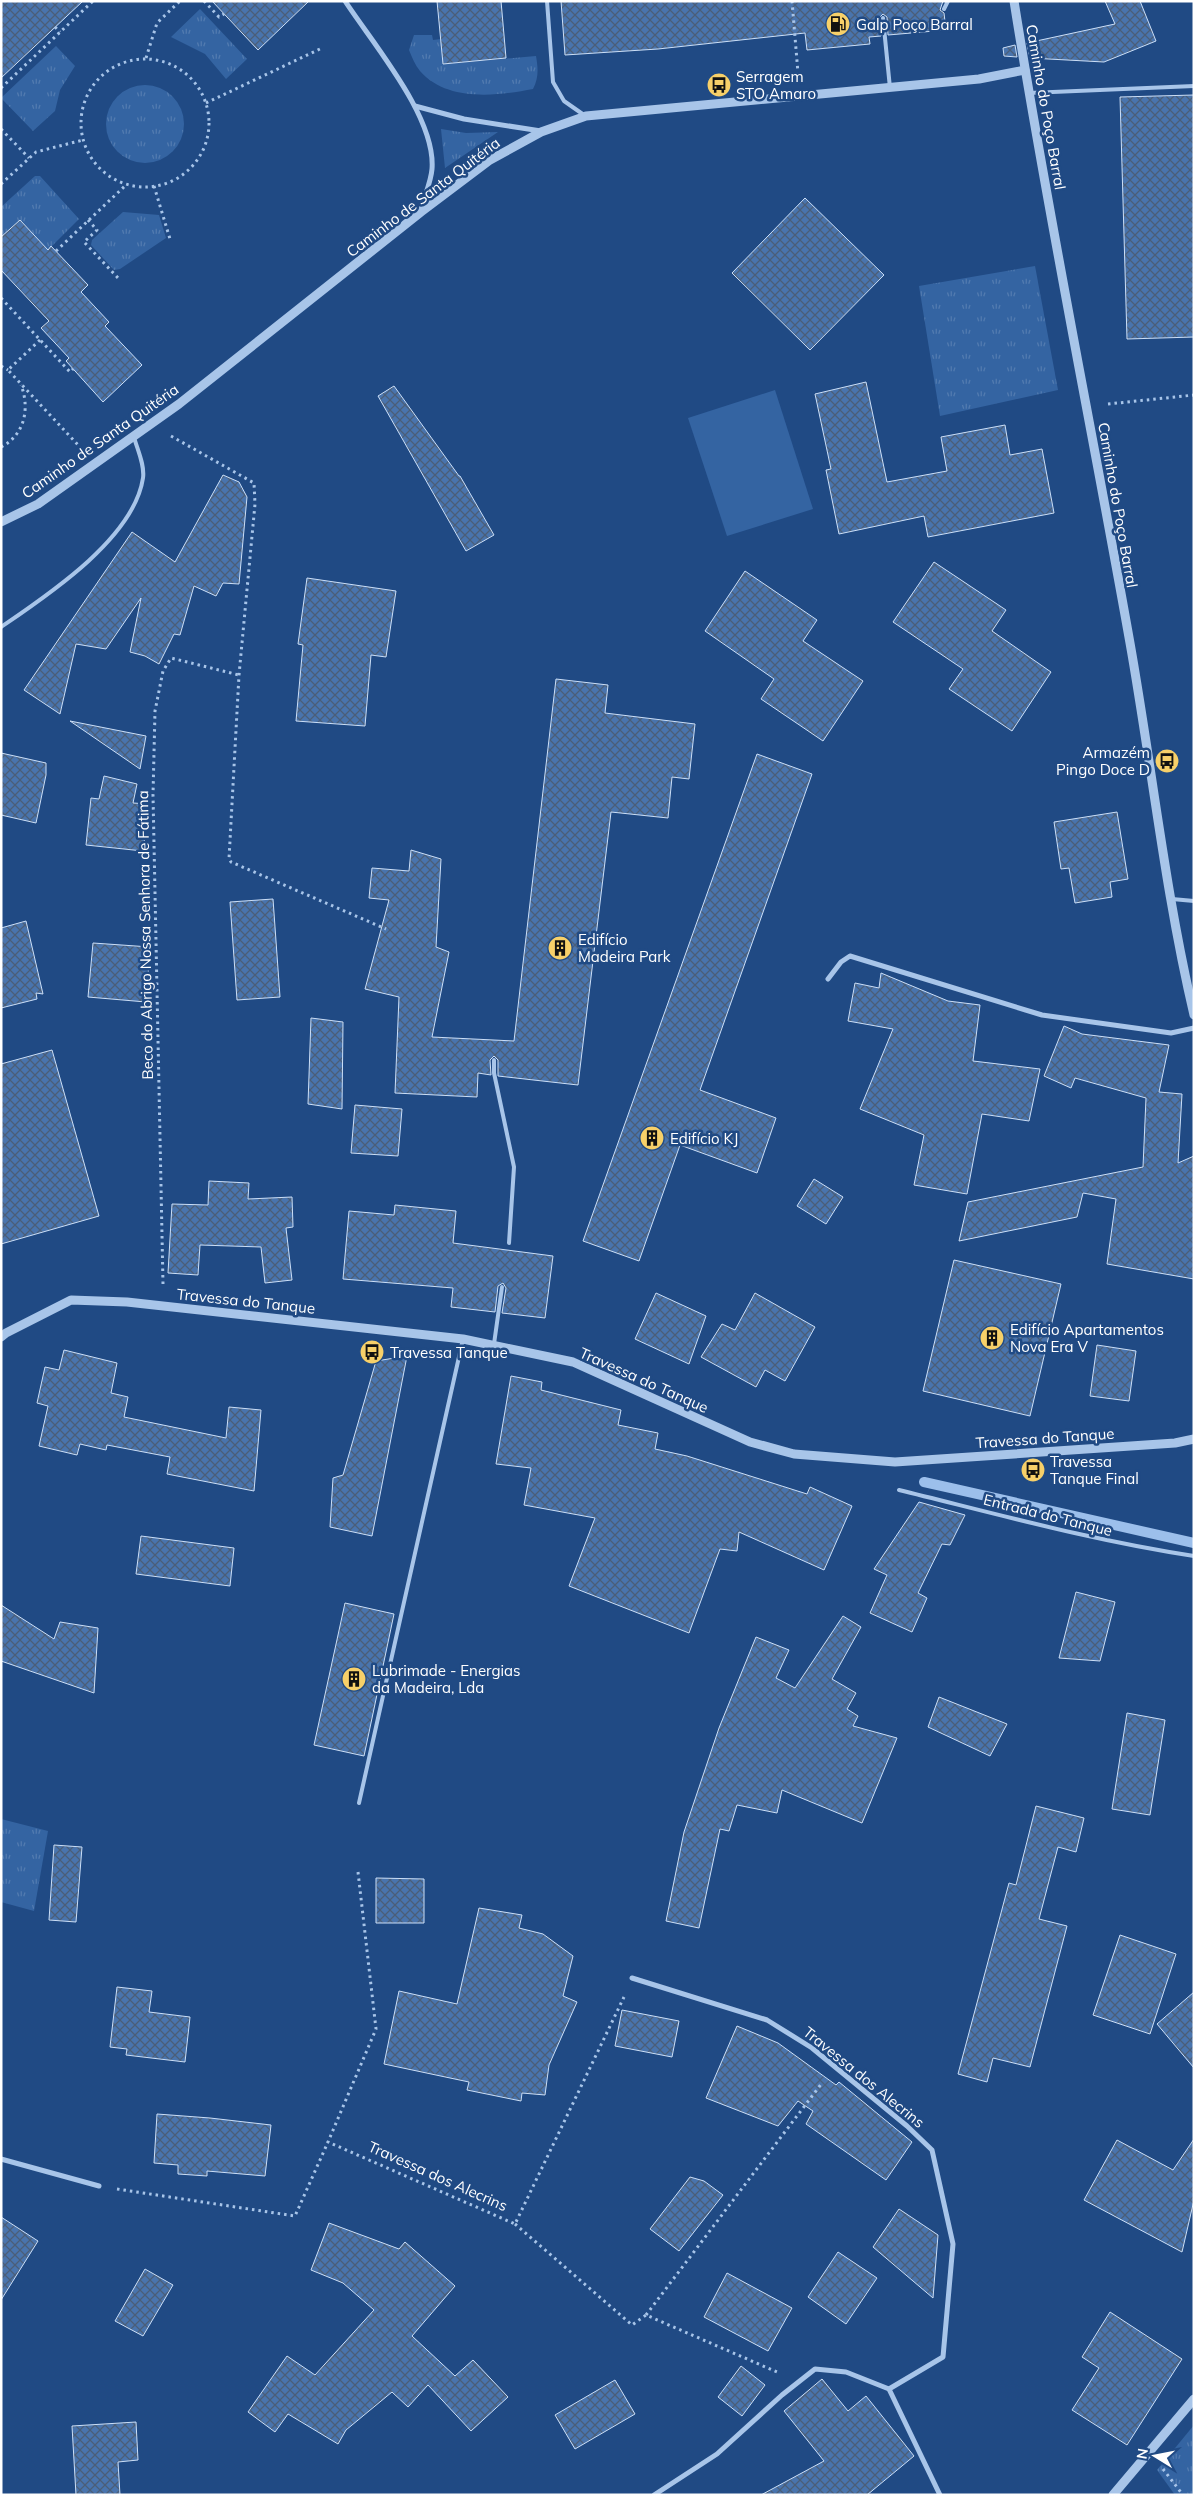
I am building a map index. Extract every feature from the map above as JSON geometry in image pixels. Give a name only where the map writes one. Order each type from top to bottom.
[{"type":"street","points":[[345,1],[415,106],[430,142],[432,169],[421,212]]},
{"type":"street","name":"Caminho do Poço Barral","points":[[1014,1],[1029,93],[1130,645],[1170,899],[1194,1014]]},
{"type":"street","name":"Caminho de Santa Quitéria","points":[[1,522],[38,504],[134,437],[490,160],[541,132],[586,116],[979,79],[1025,70]]},
{"type":"street","points":[[415,106],[464,119],[541,132]]},
{"type":"street","points":[[828,979],[841,962],[850,956],[1042,1015],[1171,1033],[1194,1028]]},
{"type":"street","name":"Travessa do Tanque","points":[[3,1333],[70,1300],[136,1303],[463,1339],[573,1362],[750,1442],[794,1454],[895,1462],[1175,1443],[1194,1439]]},
{"type":"street","name":"Travessa dos Alecrins","points":[[632,1978],[767,2020],[812,2048],[932,2150],[953,2244],[943,2358],[889,2388]]},
{"type":"street","points":[[1,2159],[99,2186]]},
{"type":"street","points":[[654,2495],[717,2454],[816,2369],[846,2372],[889,2388],[940,2495]]},
{"type":"street","points":[[1113,2495],[1194,2399]]},
{"type":"lane","points":[[546,1],[553,82],[564,101],[586,116]]},
{"type":"lane","points":[[944,9],[948,1]]},
{"type":"lane","points":[[883,18],[890,88]]},
{"type":"lane","points":[[1029,93],[1194,86]]},
{"type":"lane","points":[[1,627],[52,592],[98,552],[127,518],[139,494],[144,476],[134,437]]},
{"type":"lane","points":[[1170,899],[1194,901]]},
{"type":"lane","points":[[494,1060],[494,1073],[514,1167],[509,1242]]},
{"type":"lane","points":[[494,1344],[502,1287]]},
{"type":"lane","points":[[359,1804],[463,1339]]},
{"type":"lane","name":"Entrada do Tanque","points":[[899,1490],[1088,1537],[1194,1556]]},
{"type":"path","points":[[1,88],[93,1]]},
{"type":"path","points":[[146,58],[157,23],[180,1]]},
{"type":"path","points":[[204,1],[219,17],[224,14]]},
{"type":"path","points":[[792,1],[798,77]]},
{"type":"path","points":[[55,27],[60,32]]},
{"type":"path","points":[[206,103],[322,48]]},
{"type":"path","points":[[146,58],[166,62],[184,71],[197,85],[206,103],[209,121],[207,140],[200,156],[188,171],[172,181],[154,186],[118,181],[103,171],[91,157],[84,140],[81,120],[85,101],[95,84],[109,70],[127,61],[146,58]]},
{"type":"path","points":[[1,129],[29,158]]},
{"type":"path","points":[[1,184],[36,152],[84,140]]},
{"type":"path","points":[[56,251],[127,183]]},
{"type":"path","points":[[154,186],[170,239]]},
{"type":"path","points":[[88,220],[97,230],[84,242],[119,279]]},
{"type":"path","points":[[1,298],[70,372],[73,369]]},
{"type":"path","points":[[8,370],[40,340]]},
{"type":"path","points":[[1,366],[20,382],[81,448]]},
{"type":"path","points":[[1,447],[16,436],[23,423],[26,409],[25,395],[20,382]]},
{"type":"path","points":[[1108,404],[1194,395]]},
{"type":"path","points":[[169,434],[254,483],[255,504],[239,675],[229,859],[231,862],[386,929]]},
{"type":"path","name":"Beco do Abrigo Nossa Senhora de Fátima","points":[[163,1284],[153,804],[154,711],[163,671],[171,658],[239,675]]},
{"type":"path","points":[[99,2186],[295,2216],[376,2029],[358,1872]]},
{"type":"path","name":"Travessa dos Alecrins","points":[[328,2142],[515,2224],[632,1978]]},
{"type":"path","points":[[515,2224],[632,2326],[646,2315],[834,2066]]},
{"type":"path","points":[[646,2315],[799,2382]]},
{"type":"path","points":[[1162,2467],[1182,2495]]},
{"type":"green space","points":[[200,9],[247,59],[226,79],[205,54],[171,37]]},
{"type":"green space","points":[[414,35],[432,35],[433,40],[441,39],[443,64],[536,56],[537,72],[535,85],[533,89],[489,95],[458,92],[444,88],[431,81],[415,64],[409,50]]},
{"type":"green space","points":[[56,46],[75,66],[60,90],[55,111],[33,131],[1,98]]},
{"type":"green space","points":[[145,85],[160,88],[173,96],[181,109],[184,124],[181,139],[173,152],[160,160],[145,163],[130,160],[117,152],[109,139],[106,124],[109,109],[117,96],[130,88]]},
{"type":"green space","points":[[441,129],[466,133],[498,132],[445,168]]},
{"type":"green space","points":[[35,176],[40,176],[79,219],[48,250],[20,220],[1,237],[1,207]]},
{"type":"green space","points":[[123,212],[159,215],[166,238],[120,269],[114,270],[91,245],[92,240]]},
{"type":"green space","points":[[1035,266],[1058,390],[940,416],[919,286]]},
{"type":"green space","points":[[775,390],[813,509],[727,536],[688,418]]},
{"type":"green space","points":[[1,1819],[48,1831],[34,1911],[1,1902]]},
{"type":"green space","points":[[1194,2425],[1194,2495],[1175,2495],[1157,2470]]},
{"type":"building","points":[[1,1],[83,1],[1,78]]},
{"type":"building","points":[[212,1],[309,1],[258,50]]},
{"type":"building","points":[[437,1],[501,1],[506,58],[443,64]]},
{"type":"building","points":[[561,1],[943,1],[940,10],[944,13],[946,30],[888,35],[887,17],[883,14],[879,18],[881,36],[869,37],[870,44],[807,50],[805,33],[658,49],[565,55]]},
{"type":"building","points":[[1105,1],[1140,1],[1156,41],[1104,62],[1030,58],[1027,43],[1115,24]]},
{"type":"building","points":[[1015,45],[1017,57],[1004,56],[1003,48]]},
{"type":"building","points":[[1194,95],[1194,337],[1127,339],[1120,97]]},
{"type":"building","points":[[805,198],[884,275],[810,350],[732,273]]},
{"type":"building","points":[[20,220],[48,250],[51,246],[88,285],[81,292],[109,322],[105,326],[142,365],[103,402],[66,361],[69,358],[41,328],[49,321],[1,270],[1,237]]},
{"type":"building","points":[[866,382],[887,482],[947,471],[941,437],[1005,425],[1010,455],[1042,449],[1054,513],[928,537],[924,516],[839,534],[826,470],[831,469],[815,394]]},
{"type":"building","points":[[394,386],[460,476],[494,535],[466,551],[378,396]]},
{"type":"building","points":[[223,475],[239,482],[247,497],[239,584],[223,583],[216,596],[194,586],[180,635],[174,634],[159,664],[145,656],[130,652],[141,598],[106,649],[76,644],[60,714],[24,690],[132,532],[175,562]]},
{"type":"building","points":[[934,562],[1006,610],[992,631],[1051,672],[1012,731],[949,689],[963,669],[893,622]]},
{"type":"building","points":[[745,571],[817,620],[803,641],[863,681],[823,741],[761,699],[774,679],[705,631]]},
{"type":"building","points":[[307,578],[396,591],[386,657],[371,655],[365,726],[296,721],[303,645],[298,644]]},
{"type":"building","name":"Edifício Madeira Park","points":[[556,679],[608,685],[605,713],[695,724],[689,779],[672,777],[668,818],[611,812],[578,1085],[498,1076],[498,1060],[494,1056],[490,1060],[491,1075],[478,1073],[477,1097],[395,1093],[399,997],[365,989],[389,900],[369,898],[372,868],[409,871],[411,850],[441,859],[436,947],[449,952],[432,1037],[514,1041]]},
{"type":"building","points":[[70,721],[146,736],[140,769]]},
{"type":"building","points":[[1,753],[46,763],[46,775],[36,823],[1,815]]},
{"type":"building","points":[[757,754],[812,774],[700,1090],[776,1118],[757,1173],[680,1145],[639,1261],[583,1241]]},
{"type":"building","points":[[104,776],[137,784],[133,803],[149,804],[143,851],[86,845],[91,798],[99,799]]},
{"type":"building","points":[[1117,812],[1128,879],[1110,882],[1112,897],[1075,903],[1069,868],[1061,869],[1054,822]]},
{"type":"building","points":[[273,899],[280,997],[237,1000],[230,902]]},
{"type":"building","points":[[26,921],[43,994],[36,993],[37,999],[1,1008],[1,928]]},
{"type":"building","points":[[93,943],[150,947],[146,1002],[88,997]]},
{"type":"building","points":[[881,973],[948,1001],[980,1005],[973,1061],[1040,1069],[1029,1121],[982,1114],[967,1194],[914,1185],[924,1135],[860,1109],[893,1029],[848,1021],[855,983],[879,988]]},
{"type":"building","points":[[311,1018],[343,1022],[342,1109],[308,1104]]},
{"type":"building","points":[[1064,1026],[1082,1034],[1169,1045],[1159,1092],[1182,1094],[1178,1163],[1194,1156],[1194,1279],[1107,1264],[1116,1199],[1083,1193],[1077,1217],[959,1241],[968,1202],[1143,1167],[1146,1098],[1075,1078],[1071,1088],[1044,1076]]},
{"type":"building","points":[[52,1050],[99,1216],[1,1244],[1,1064]]},
{"type":"building","points":[[355,1105],[402,1109],[398,1156],[351,1153]]},
{"type":"building","points":[[814,1179],[843,1197],[826,1224],[797,1206]]},
{"type":"building","points":[[209,1181],[249,1183],[248,1199],[292,1197],[293,1227],[286,1228],[292,1280],[265,1283],[261,1247],[200,1245],[198,1275],[168,1273],[172,1204],[208,1205]]},
{"type":"building","points":[[395,1205],[456,1211],[453,1243],[553,1256],[545,1318],[502,1313],[506,1288],[503,1283],[498,1286],[495,1312],[451,1307],[453,1288],[343,1279],[349,1211],[394,1215]]},
{"type":"building","name":"Edifício Apartamentos Nova Era V","points":[[954,1260],[1061,1284],[1030,1416],[923,1391]]},
{"type":"building","points":[[656,1293],[706,1316],[689,1364],[635,1339]]},
{"type":"building","points":[[755,1293],[815,1327],[785,1381],[765,1370],[756,1387],[701,1357],[722,1324],[735,1330]]},
{"type":"building","points":[[1097,1345],[1136,1351],[1129,1401],[1090,1396]]},
{"type":"building","points":[[64,1350],[117,1363],[111,1393],[128,1397],[124,1417],[226,1438],[229,1407],[261,1410],[254,1491],[167,1474],[170,1457],[107,1445],[106,1450],[80,1444],[77,1455],[39,1446],[48,1406],[37,1403],[45,1367],[59,1370]]},
{"type":"building","points":[[407,1356],[372,1536],[330,1527],[333,1478],[343,1475],[376,1361]]},
{"type":"building","points":[[511,1376],[542,1382],[541,1390],[621,1410],[618,1425],[658,1433],[655,1449],[687,1456],[807,1494],[810,1487],[852,1506],[824,1570],[739,1532],[737,1551],[720,1549],[689,1633],[569,1586],[595,1518],[524,1505],[531,1468],[496,1464]]},
{"type":"building","points":[[919,1502],[965,1515],[950,1545],[942,1544],[918,1593],[927,1598],[912,1632],[870,1613],[887,1575],[874,1569]]},
{"type":"building","points":[[141,1536],[234,1548],[230,1586],[136,1574]]},
{"type":"building","points":[[1076,1592],[1115,1602],[1100,1661],[1059,1658]]},
{"type":"building","name":"Lubrimade - Energias da Madeira, Lda","points":[[345,1603],[394,1614],[364,1756],[314,1745]]},
{"type":"building","points":[[1,1605],[54,1639],[60,1622],[98,1628],[94,1693],[1,1661]]},
{"type":"building","points":[[843,1616],[861,1627],[832,1679],[856,1693],[847,1709],[858,1716],[853,1726],[897,1738],[862,1823],[782,1790],[777,1813],[737,1805],[729,1831],[720,1829],[699,1928],[666,1921],[684,1832],[719,1728],[756,1637],[789,1650],[776,1678],[795,1688]]},
{"type":"building","points":[[939,1697],[1007,1724],[990,1756],[928,1727]]},
{"type":"building","points":[[1127,1713],[1165,1720],[1150,1815],[1112,1809]]},
{"type":"building","points":[[1036,1806],[1084,1818],[1076,1852],[1058,1847],[1039,1919],[1067,1926],[1030,2067],[993,2058],[987,2082],[958,2074],[1009,1883],[1016,1885]]},
{"type":"building","points":[[54,1845],[82,1847],[76,1922],[49,1920]]},
{"type":"building","points":[[376,1878],[424,1879],[424,1923],[376,1923]]},
{"type":"building","points":[[479,1908],[522,1915],[519,1928],[543,1934],[573,1956],[563,1996],[577,2002],[549,2065],[545,2095],[522,2093],[521,2101],[467,2090],[469,2082],[384,2064],[399,1991],[457,2004]]},
{"type":"building","points":[[1120,1935],[1176,1954],[1150,2034],[1093,2015]]},
{"type":"building","points":[[117,1987],[152,1991],[149,2012],[190,2017],[185,2062],[126,2055],[127,2049],[110,2047]]},
{"type":"building","points":[[1194,1992],[1194,2068],[1157,2024]]},
{"type":"building","points":[[622,2010],[679,2021],[672,2057],[615,2046]]},
{"type":"building","points":[[737,2026],[778,2043],[836,2085],[839,2082],[912,2142],[886,2180],[806,2124],[813,2111],[798,2101],[778,2126],[706,2098]]},
{"type":"building","points":[[157,2114],[271,2125],[265,2176],[207,2171],[207,2176],[178,2174],[178,2165],[154,2163]]},
{"type":"building","points":[[1194,2139],[1194,2200],[1182,2252],[1084,2200],[1117,2140],[1173,2170]]},
{"type":"building","points":[[690,2177],[704,2181],[723,2195],[679,2251],[650,2229]]},
{"type":"building","points":[[899,2209],[938,2235],[933,2298],[873,2247]]},
{"type":"building","points":[[1,2217],[38,2241],[1,2300]]},
{"type":"building","points":[[329,2223],[399,2249],[405,2242],[455,2286],[412,2336],[455,2376],[473,2360],[508,2397],[471,2431],[428,2385],[408,2407],[392,2392],[346,2430],[338,2444],[288,2414],[275,2432],[248,2412],[287,2356],[315,2375],[374,2310],[343,2283],[311,2270]]},
{"type":"building","points":[[838,2252],[877,2278],[846,2324],[808,2297]]},
{"type":"building","points":[[145,2269],[173,2285],[143,2336],[115,2321]]},
{"type":"building","points":[[727,2273],[792,2308],[768,2351],[704,2317]]},
{"type":"building","points":[[1110,2312],[1182,2359],[1127,2445],[1072,2410],[1099,2368],[1082,2357]]},
{"type":"building","points":[[741,2366],[765,2385],[742,2416],[718,2397]]},
{"type":"building","points":[[822,2379],[848,2411],[866,2396],[914,2456],[867,2495],[761,2495],[824,2461],[784,2411]]},
{"type":"building","points":[[615,2380],[635,2414],[575,2449],[555,2415]]},
{"type":"building","points":[[136,2422],[138,2460],[118,2462],[120,2495],[76,2495],[72,2426]]},
{"type":"waterway","points":[[924,1482],[1194,1543]]},
{"type":"place","name":"Galp Poço Barral","points":[[838,24]]},
{"type":"place","name":"Serragem STO Amaro","points":[[719,85]]},
{"type":"place","name":"Armazém Pingo Doce D","points":[[1167,761]]},
{"type":"place","name":"Edifício Madeira Park","points":[[560,948]]},
{"type":"place","name":"Edifício KJ","points":[[652,1138]]},
{"type":"place","name":"Edifício Apartamentos Nova Era V","points":[[992,1338]]},
{"type":"place","name":"Travessa Tanque","points":[[372,1352]]},
{"type":"place","name":"Travessa Tanque Final","points":[[1033,1470]]},
{"type":"place","name":"Lubrimade - Energias da Madeira, Lda","points":[[354,1679]]}]
